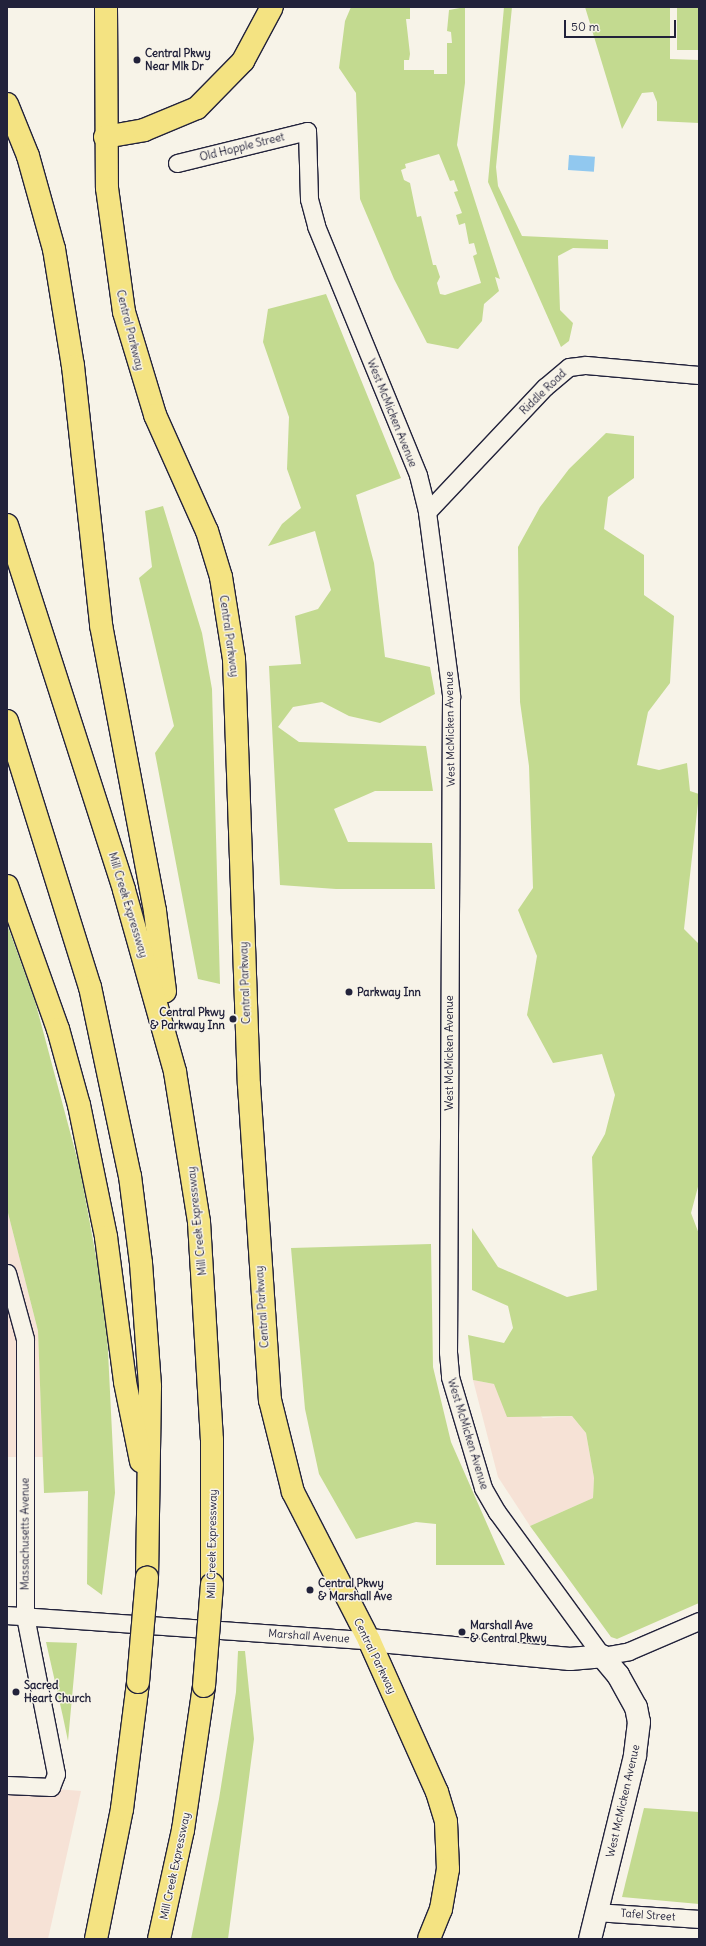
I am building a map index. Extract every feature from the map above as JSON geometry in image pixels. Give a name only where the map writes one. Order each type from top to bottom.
[{"type":"main road","name":"Central Parkway","points":[[106,7],[105,137],[110,224],[124,312],[155,415],[207,531],[221,577],[234,659],[249,1085],[270,1400],[293,1492],[368,1640],[437,1792],[446,1822],[449,1846],[445,1890],[429,1939]]},
{"type":"main road","points":[[105,137],[144,130],[197,108],[243,61],[272,7]]},
{"type":"main road","points":[[7,104],[43,202],[54,249],[73,366],[101,625],[155,911],[175,1072]]},
{"type":"main road","name":"Mill Creek Expressway","points":[[7,525],[124,890],[175,1072],[200,1222],[212,1440],[212,1584],[204,1686],[183,1830],[159,1939]]},
{"type":"main road","points":[[7,721],[90,987],[130,1176],[149,1352],[150,1504],[147,1577],[138,1682],[122,1809],[96,1939]]},
{"type":"main road","points":[[7,886],[58,1029],[81,1112],[106,1237],[125,1382],[150,1504]]},
{"type":"street","name":"Old Hopple Street","points":[[177,163],[307,131]]},
{"type":"street","name":"West McMicken Avenue","points":[[307,131],[309,199],[316,226],[418,475],[427,512],[451,695],[450,1377],[483,1488],[497,1512],[629,1692],[639,1722],[635,1756],[590,1939]]},
{"type":"street","name":"Riddle Road","points":[[427,512],[545,387],[569,367],[605,366],[699,375]]},
{"type":"street","name":"Massachusetts Avenue","points":[[7,1273],[25,1339],[25,1616],[56,1774],[55,1783],[45,1788],[7,1785]]},
{"type":"street","name":"Marshall Avenue","points":[[7,1615],[368,1640],[570,1659],[602,1656],[629,1651],[699,1621]]},
{"type":"street","name":"Tafel Street","points":[[596,1912],[699,1919]]},
{"type":"shaded area","points":[[7,1209],[38,1331],[43,1457],[7,1457]]},
{"type":"shaded area","points":[[473,1380],[494,1384],[543,1418],[572,1416],[586,1433],[594,1478],[593,1498],[530,1526],[498,1477]]},
{"type":"shaded area","points":[[7,1785],[81,1791],[48,1939],[7,1939]]},
{"type":"green space","points":[[351,7],[410,7],[410,19],[406,19],[410,54],[409,60],[404,60],[404,70],[434,70],[434,74],[447,74],[447,43],[452,43],[451,32],[447,31],[449,10],[465,7],[465,83],[457,145],[500,279],[495,277],[499,291],[484,304],[482,321],[458,349],[427,343],[394,279],[360,199],[356,93],[339,68],[345,21]],"holes":[[[439,154],[450,181],[454,180],[458,191],[454,192],[462,213],[456,215],[459,225],[465,223],[469,244],[474,243],[477,254],[473,256],[481,283],[445,295],[440,294],[437,283],[440,277],[436,265],[433,265],[421,216],[417,217],[410,183],[404,180],[401,170],[406,168],[405,164]]]},
{"type":"green space","points":[[504,7],[512,7],[496,167],[498,186],[522,236],[608,240],[608,249],[573,248],[558,256],[560,310],[573,323],[569,341],[561,347],[488,182]]},
{"type":"green space","points":[[585,7],[670,7],[670,59],[699,60],[699,123],[657,121],[657,102],[653,92],[642,93],[622,129]]},
{"type":"green space","points":[[677,7],[699,7],[699,50],[677,50]]},
{"type":"green space","points":[[326,294],[401,478],[356,495],[374,563],[385,657],[430,667],[435,694],[380,723],[349,716],[322,702],[293,707],[278,727],[299,742],[426,746],[433,791],[375,791],[334,809],[348,842],[432,843],[435,889],[336,889],[280,885],[269,666],[301,664],[295,616],[318,609],[331,590],[315,531],[268,546],[282,524],[301,508],[287,469],[289,417],[263,342],[268,309]]},
{"type":"green space","points":[[606,433],[634,436],[634,478],[608,497],[604,529],[644,555],[644,595],[674,616],[670,683],[648,712],[637,765],[659,770],[687,763],[690,791],[699,794],[684,929],[699,944],[699,1183],[691,1213],[699,1234],[699,1603],[617,1639],[611,1637],[530,1526],[593,1498],[594,1478],[586,1433],[572,1416],[507,1417],[494,1384],[473,1380],[468,1335],[504,1343],[513,1328],[508,1306],[472,1290],[472,1228],[498,1267],[567,1297],[597,1290],[592,1157],[605,1134],[615,1095],[602,1054],[553,1063],[527,1015],[537,956],[518,910],[533,888],[529,766],[520,702],[518,547],[540,507],[569,469]]},
{"type":"green space","points":[[163,506],[202,633],[212,689],[220,984],[198,979],[155,753],[174,726],[139,578],[152,567],[145,511]]},
{"type":"green space","points":[[7,924],[35,1001],[80,1169],[106,1311],[115,1493],[102,1595],[87,1584],[88,1491],[44,1493],[38,1331],[7,1209]]},
{"type":"green space","points":[[431,1244],[433,1367],[451,1442],[505,1565],[436,1565],[436,1524],[416,1522],[356,1539],[319,1474],[305,1409],[291,1248]]},
{"type":"green space","points":[[46,1642],[77,1643],[68,1741],[63,1717]]},
{"type":"green space","points":[[238,1651],[245,1651],[254,1739],[228,1939],[191,1939],[219,1799],[236,1692]]},
{"type":"green space","points":[[644,1808],[699,1812],[699,1904],[622,1897]]},
{"type":"water","points":[[569,155],[595,157],[594,172],[568,170]]},
{"type":"place","name":"Central Pkwy Near Mlk Dr","points":[[137,60]]},
{"type":"place","name":"Parkway Inn","points":[[349,992]]},
{"type":"place","name":"Central Pkwy & Parkway Inn","points":[[233,1019]]},
{"type":"place","name":"Central Pkwy & Marshall Ave","points":[[310,1590]]},
{"type":"place","name":"Marshall Ave & Central Pkwy","points":[[462,1632]]},
{"type":"place","name":"Sacred Heart Church","points":[[16,1692]]}]
